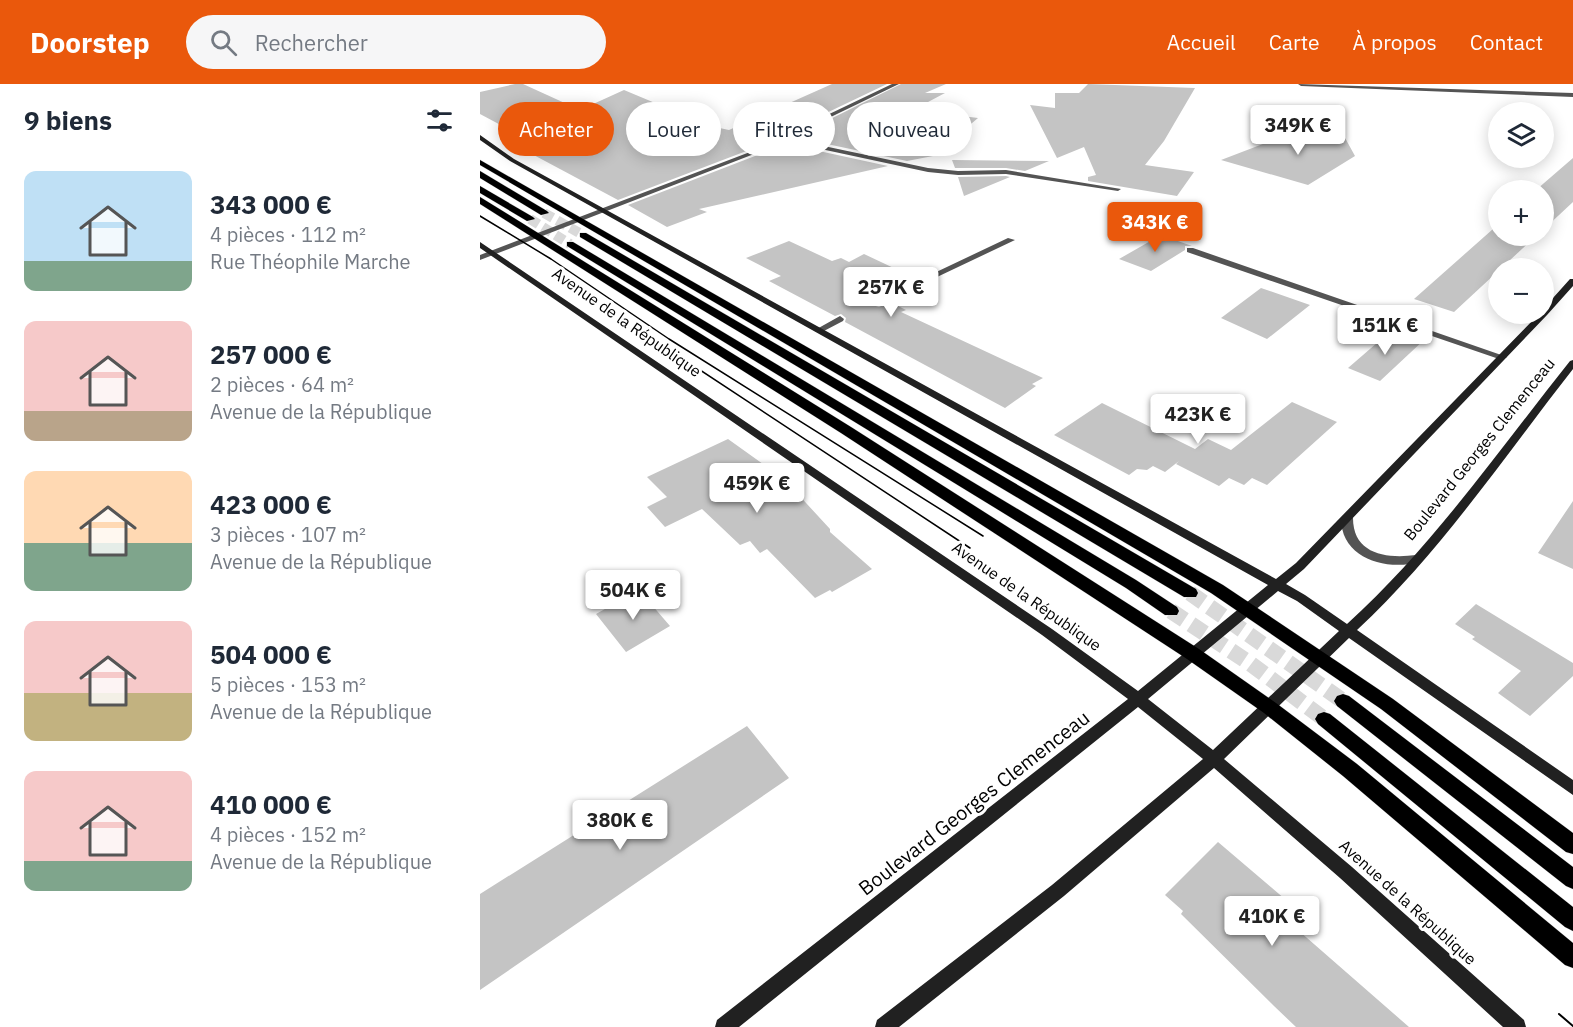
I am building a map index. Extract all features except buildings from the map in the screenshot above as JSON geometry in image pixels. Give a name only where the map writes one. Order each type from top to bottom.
[{"type":"main road","points":[[480,162],[1249,609],[1396,711],[1573,846]]},
{"type":"main road","points":[[480,174],[544,213]]},
{"type":"main road","points":[[480,189],[530,219]]},
{"type":"main road","points":[[480,200],[537,238],[877,449],[1193,654],[1270,708],[1350,770],[1573,957]]},
{"type":"main road","points":[[583,235],[1190,593]]},
{"type":"main road","name":"Avenue de la République","points":[[570,243],[1131,584],[1171,611]]},
{"type":"main road","points":[[1343,701],[1573,879]]},
{"type":"main road","points":[[1324,719],[1573,920]]},
{"type":"street","points":[[835,113],[896,84]]},
{"type":"street","points":[[1301,84],[1573,95]]},
{"type":"street","points":[[480,137],[512,160],[1278,585],[1349,629],[1573,788]]},
{"type":"street","points":[[835,150],[928,170],[958,173],[1006,172],[1118,189]]},
{"type":"street","points":[[480,258],[537,238],[739,156]]},
{"type":"street","points":[[875,303],[1011,240]]},
{"type":"street","name":"Avenue de la République","points":[[480,244],[1047,632],[1139,699],[1281,815],[1517,1027]]},
{"type":"street","points":[[1190,250],[1502,357]]},
{"type":"street","points":[[1554,301],[1573,281]]},
{"type":"street","points":[[819,330],[840,319]]},
{"type":"street","points":[[1278,585],[1347,518],[1533,324]]},
{"type":"street","name":"Boulevard Georges Clemenceau","points":[[1321,658],[1377,604],[1416,559],[1573,363]]},
{"type":"street","name":"Boulevard Georges Clemenceau","points":[[1347,518],[1346,532],[1349,539],[1364,552],[1394,561],[1416,559]]},
{"type":"street","name":"Boulevard Georges Clemenceau","points":[[724,1027],[1139,699],[1278,585]]},
{"type":"street","points":[[884,1027],[1215,760],[1321,658]]},
{"type":"tunnel","points":[[544,213],[583,235]]},
{"type":"tunnel","points":[[530,219],[570,244]]},
{"type":"tunnel","points":[[1190,593],[1343,701]]},
{"type":"tunnel","points":[[1171,611],[1251,664],[1324,719]]},
{"type":"tram line","points":[[480,216],[551,259],[669,339],[983,536]]},
{"type":"tram line","points":[[653,339],[970,548]]},
{"type":"tram line","points":[[1559,1014],[1573,1026]]}]
